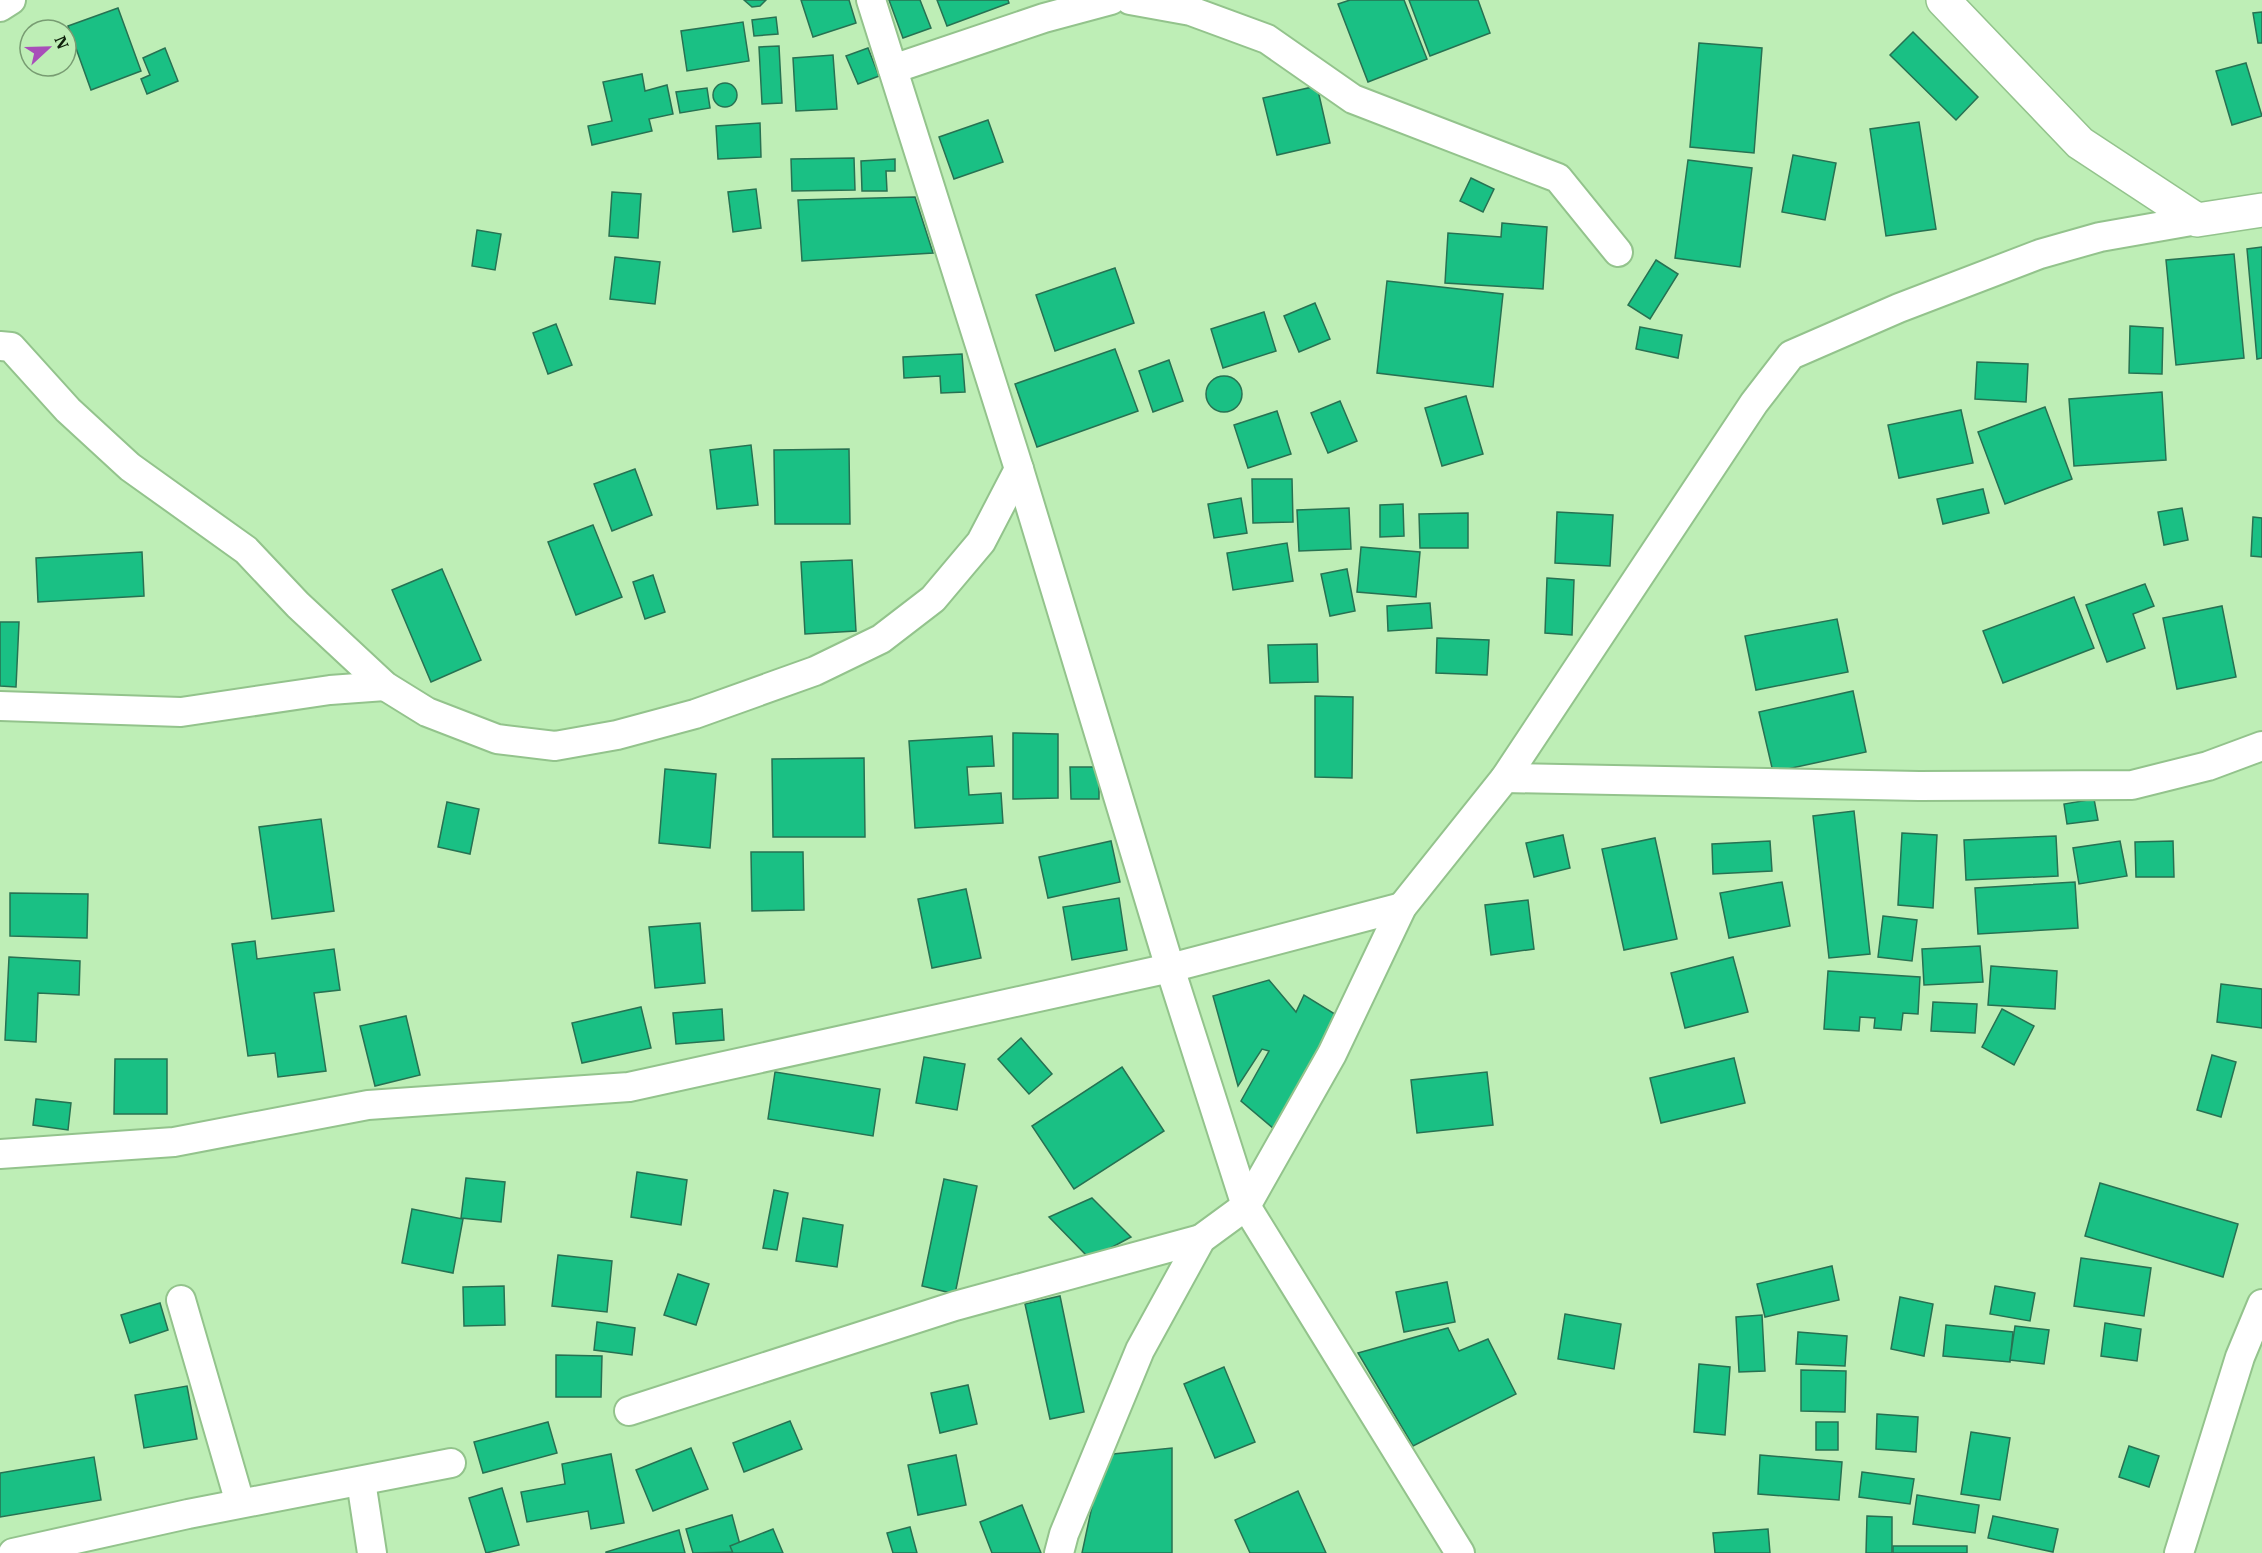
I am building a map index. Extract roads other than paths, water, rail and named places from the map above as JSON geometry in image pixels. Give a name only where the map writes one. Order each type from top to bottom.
[{"type":"street","points":[[0,7],[11,0]]},
{"type":"street","points":[[871,0],[1018,469],[1170,968],[1246,1206],[1460,1553]]},
{"type":"street","points":[[893,69],[1044,18],[1110,0]]},
{"type":"street","points":[[1130,0],[1191,11],[1267,39],[1353,99],[1557,178],[1618,252]]},
{"type":"street","points":[[1943,0],[2080,144],[2197,220]]},
{"type":"street","points":[[628,1411],[955,1306],[1201,1239],[1246,1206],[1332,1054],[1402,907],[1505,778],[1742,421],[1791,355],[1899,308],[2040,254],[2100,237],[2262,210]]},
{"type":"street","points":[[0,346],[11,347],[68,410],[130,467],[246,550],[298,605],[385,686],[427,712],[497,739],[555,746],[617,735],[695,714],[815,671],[881,639],[933,599],[981,542],[1018,469]]},
{"type":"street","points":[[0,706],[181,712],[330,690],[385,686]]},
{"type":"street","points":[[1505,778],[1919,786],[2132,785],[2208,766],[2262,746]]},
{"type":"street","points":[[0,1154],[174,1142],[368,1105],[629,1087],[1170,968],[1402,907]]},
{"type":"street","points":[[1059,1553],[1064,1534],[1140,1350],[1201,1239]]},
{"type":"street","points":[[181,1300],[240,1503]]},
{"type":"street","points":[[2179,1553],[2240,1357],[2262,1304]]},
{"type":"street","points":[[13,1553],[240,1503],[451,1464]]},
{"type":"street","points":[[361,1480],[372,1553]]}]
